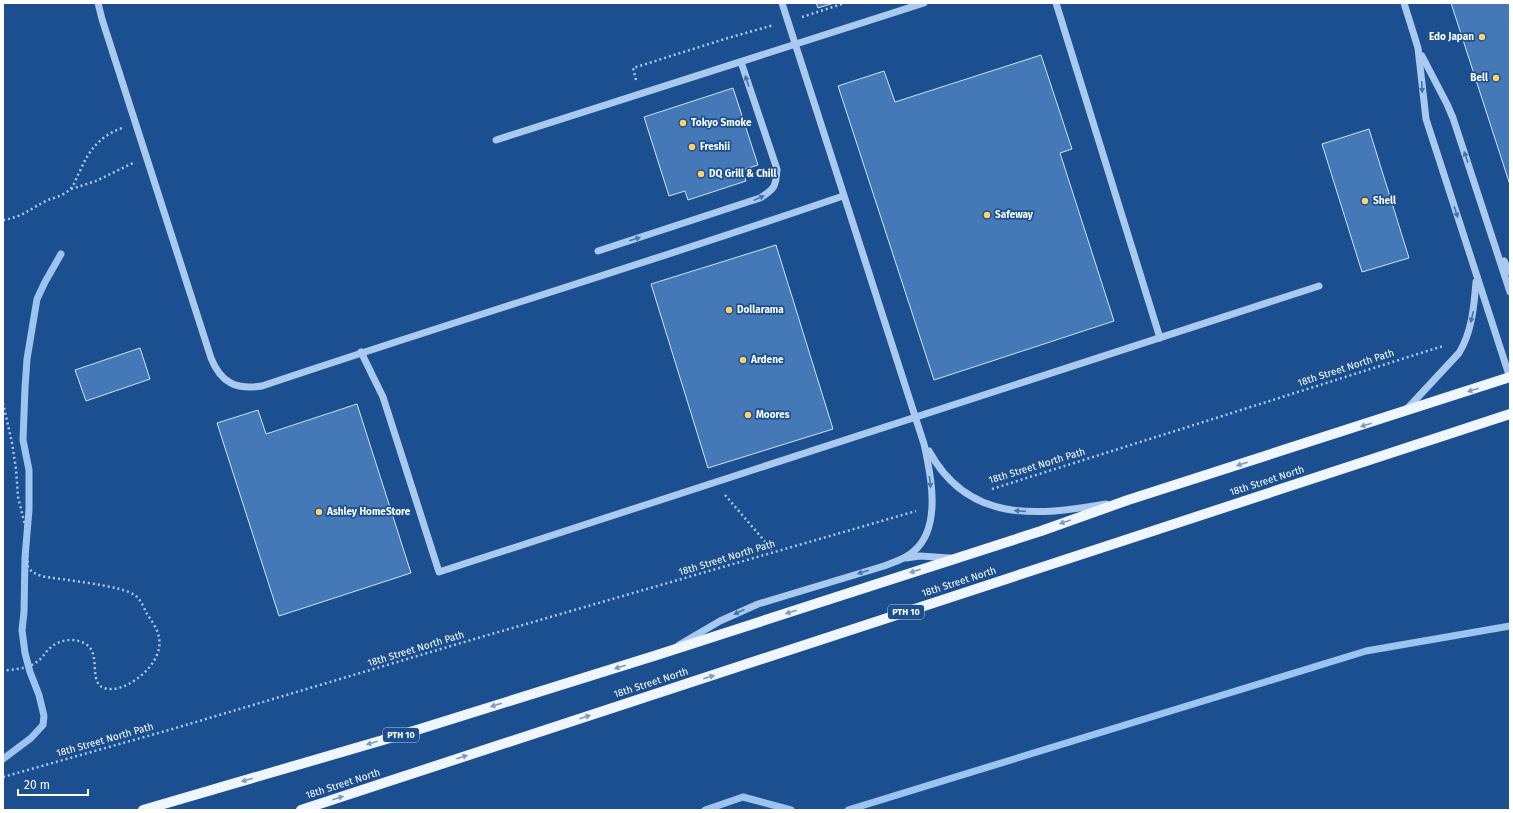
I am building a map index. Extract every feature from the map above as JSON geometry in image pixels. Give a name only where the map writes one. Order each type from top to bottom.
[{"type":"main road","points":[[657,655],[962,556],[1128,500],[1510,378]]},
{"type":"main road","name":"18th Street North","points":[[301,810],[1510,414]]},
{"type":"main road","name":"PTH 10","points":[[143,810],[407,733],[657,655]]},
{"type":"lane","points":[[98,3],[208,351],[218,373],[226,381],[244,387],[262,386],[361,352],[545,294],[843,196]]},
{"type":"lane","points":[[657,655],[676,647],[720,621],[758,604],[884,566],[902,559],[914,552],[921,543],[928,531],[933,506],[924,444],[916,417],[843,196],[782,3]]},
{"type":"lane","points":[[496,140],[924,3]]},
{"type":"lane","points":[[1056,3],[1160,338]]},
{"type":"lane","points":[[1404,3],[1418,48],[1429,72],[1448,104],[1510,292]]},
{"type":"lane","points":[[1418,48],[1426,119],[1476,278],[1510,378]]},
{"type":"lane","points":[[598,251],[760,198],[771,191],[776,182],[777,169],[741,62]]},
{"type":"lane","points":[[1496,247],[1510,272]]},
{"type":"lane","points":[[1403,413],[1463,348],[1474,314],[1476,278]]},
{"type":"lane","points":[[361,352],[383,397],[439,572],[1319,286]]},
{"type":"lane","points":[[924,444],[939,468],[959,489],[968,496],[992,506],[1008,510],[1029,512],[1088,507],[1128,500]]},
{"type":"lane","points":[[902,559],[920,556],[941,558],[962,556]]},
{"type":"path","points":[[640,94],[633,68],[728,38],[788,22],[845,3]]},
{"type":"path","points":[[67,191],[72,187],[95,144],[104,137],[126,126]]},
{"type":"path","points":[[3,220],[20,216],[67,191],[96,181],[137,162]]},
{"type":"path","name":"18th Street North Path","points":[[968,496],[1446,345]]},
{"type":"path","points":[[3,403],[13,449],[18,496],[26,529],[28,567],[32,572],[41,576],[128,591],[137,596],[141,601],[159,638],[159,649],[152,664],[142,676],[135,681],[113,689],[104,688],[97,682],[95,676],[95,657],[86,644],[78,640],[69,640],[54,645],[39,660],[31,665],[3,670]]},
{"type":"path","points":[[714,483],[774,552]]},
{"type":"path","name":"18th Street North Path","points":[[3,777],[169,730],[933,506]]},
{"type":"building","points":[[816,3],[834,3],[818,8]]},
{"type":"building","points":[[1451,3],[1510,3],[1510,185]]},
{"type":"building","points":[[1041,55],[1072,149],[1060,153],[1114,321],[934,380],[838,86],[884,71],[895,102]]},
{"type":"building","points":[[733,88],[758,165],[742,170],[746,181],[688,200],[685,191],[669,196],[644,117]]},
{"type":"building","name":"Shell","points":[[1369,129],[1409,258],[1362,272],[1322,144]]},
{"type":"building","points":[[776,245],[833,429],[708,468],[651,284]]},
{"type":"building","points":[[140,348],[150,379],[86,401],[75,370]]},
{"type":"building","points":[[357,404],[411,573],[279,616],[217,423],[258,410],[266,434]]},
{"type":"waterway","points":[[3,759],[31,738],[43,725],[44,716],[39,695],[30,672],[25,653],[22,630],[24,612],[25,557],[29,510],[29,470],[23,440],[27,359],[37,299],[61,254]]},
{"type":"waterway","points":[[848,810],[1366,651],[1510,626]]},
{"type":"waterway","points":[[705,810],[743,797],[791,810]]},
{"type":"place","name":"Edo Japan","points":[[1482,37]]},
{"type":"place","name":"Bell","points":[[1496,78]]},
{"type":"place","name":"Tokyo Smoke","points":[[683,123]]},
{"type":"place","name":"Freshii","points":[[692,147]]},
{"type":"place","name":"DQ Grill & Chill","points":[[701,174]]},
{"type":"place","name":"Shell","points":[[1365,201]]},
{"type":"place","name":"Safeway","points":[[987,215]]},
{"type":"place","name":"Dollarama","points":[[729,310]]},
{"type":"place","name":"Ardene","points":[[743,360]]},
{"type":"place","name":"Moores","points":[[748,415]]},
{"type":"place","name":"Ashley HomeStore","points":[[319,512]]}]
